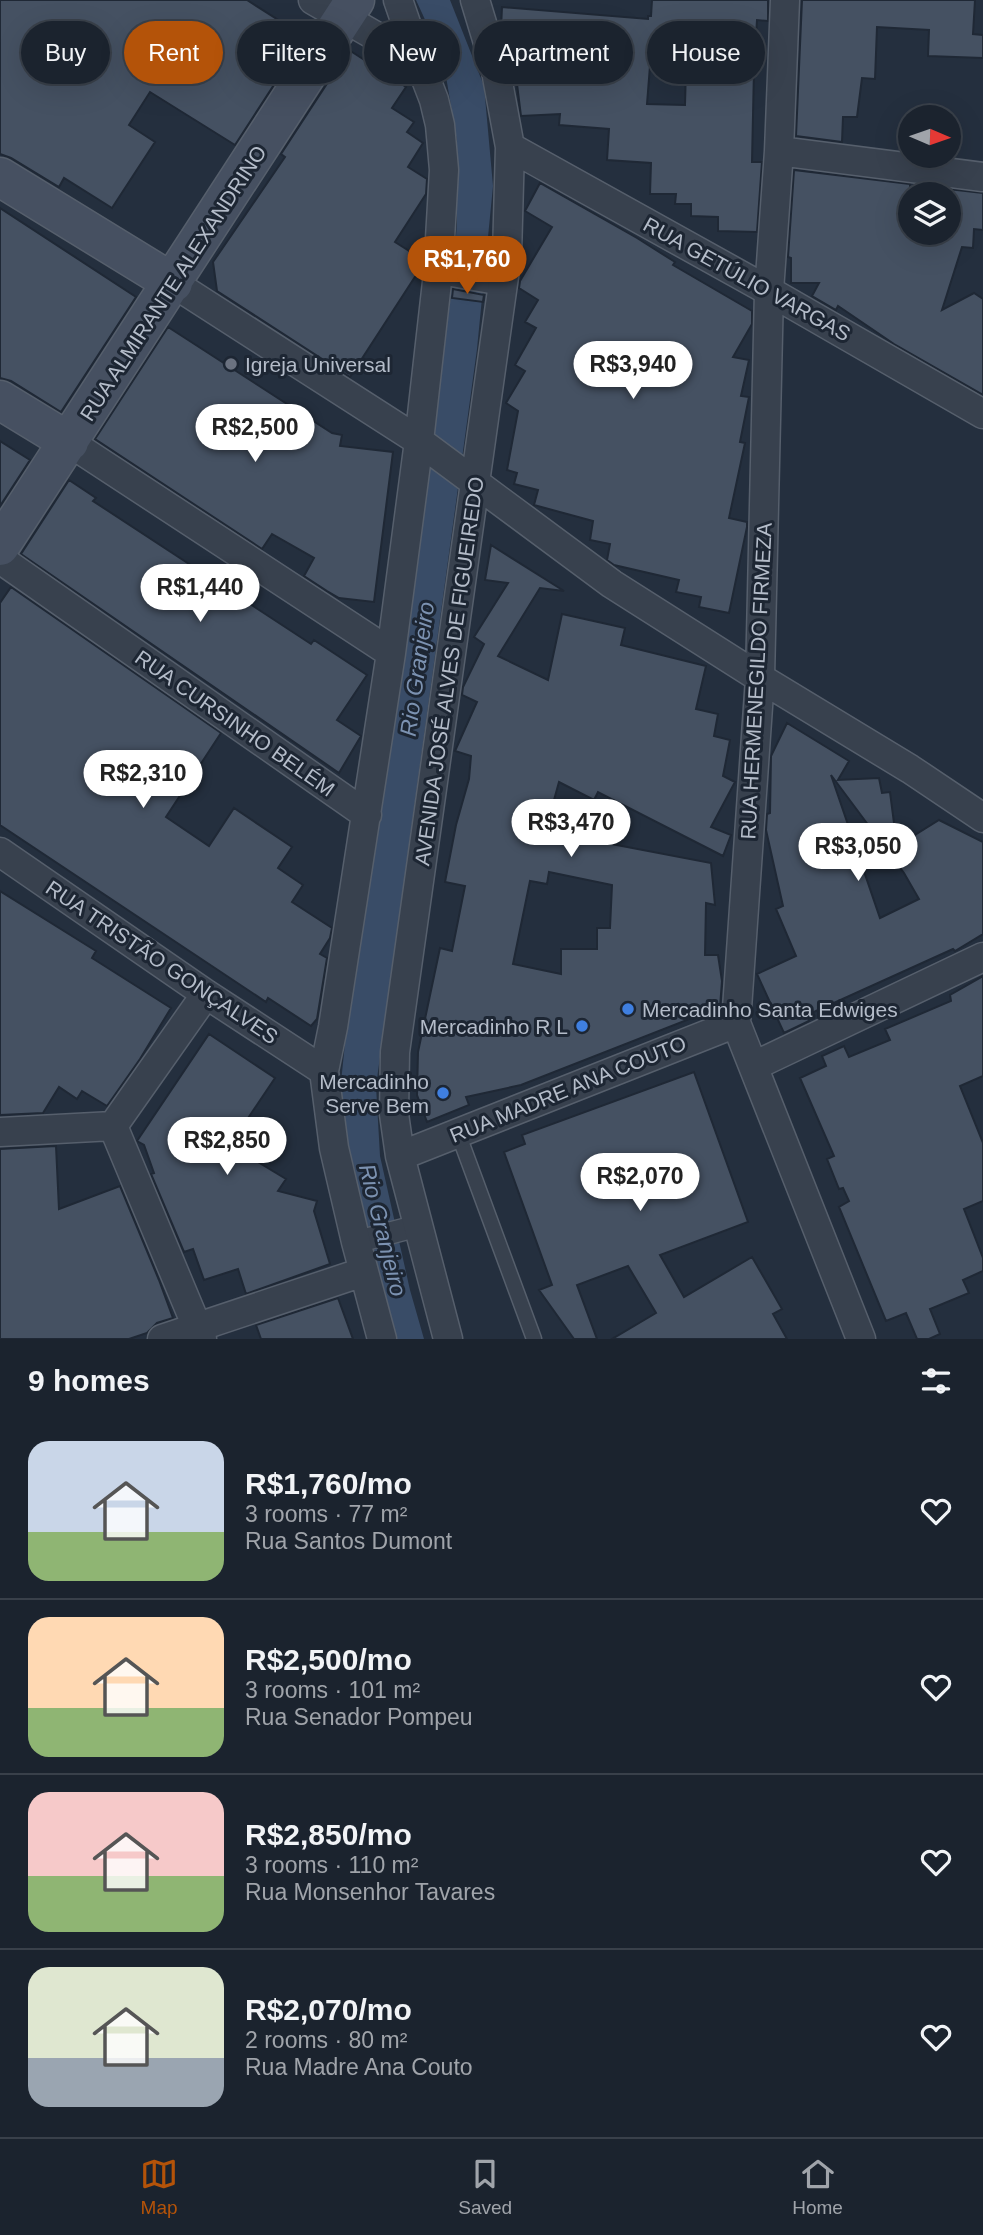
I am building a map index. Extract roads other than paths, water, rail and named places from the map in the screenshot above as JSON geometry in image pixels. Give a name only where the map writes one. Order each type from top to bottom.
[{"type":"main road","name":"RUA ALMIRANTE ALEXANDRINO","points":[[0,546],[173,284],[338,6]]},
{"type":"main road","points":[[0,177],[173,284]]},
{"type":"main road","points":[[0,400],[69,442]]},
{"type":"street","points":[[398,0],[405,21]]},
{"type":"street","name":"AVENIDA JOSÉ ALVES DE FIGUEIREDO","points":[[448,1339],[400,1156],[394,1114],[395,1052],[497,284],[509,213],[510,147],[495,66],[475,0]]},
{"type":"street","name":"RUA HERMENEGILDO FIRMEZA","points":[[785,0],[779,151],[769,291],[760,678],[736,1023],[861,1339]]},
{"type":"street","points":[[338,6],[364,24]]},
{"type":"street","points":[[382,1339],[334,1148],[324,1071],[391,653],[422,443],[442,274],[444,170],[440,125],[428,84]]},
{"type":"street","name":"RUA GETÚLIO VARGAS","points":[[510,147],[983,414]]},
{"type":"street","points":[[779,151],[983,177]]},
{"type":"street","points":[[442,274],[497,284]]},
{"type":"street","points":[[173,284],[422,443],[612,584],[910,769],[983,818]]},
{"type":"street","points":[[69,442],[391,653]]},
{"type":"street","name":"RUA CURSINHO BELÉM","points":[[0,559],[367,815]]},
{"type":"street","name":"RUA TRISTÃO GONÇALVES","points":[[0,852],[206,994],[324,1071]]},
{"type":"street","points":[[754,1066],[983,957]]},
{"type":"street","points":[[113,1126],[206,994]]},
{"type":"street","name":"RUA MADRE ANA COUTO","points":[[400,1156],[736,1023]]},
{"type":"street","points":[[0,1132],[113,1126]]},
{"type":"street","points":[[113,1126],[200,1333]]},
{"type":"street","points":[[356,1242],[418,1226]]},
{"type":"street","points":[[162,1339],[200,1333],[363,1272]]},
{"type":"lane","points":[[458,1133],[534,1339]]},
{"type":"water","points":[[416,0],[450,0],[458,21],[426,21]]},
{"type":"water","name":"Rio Granjeiro","points":[[460,25],[474,61],[474,84],[484,86],[493,186],[477,349],[376,1086],[380,1156],[410,1290],[424,1339],[395,1339],[345,1149],[340,1092],[351,985],[451,295],[457,224],[457,141],[447,84],[460,84]]},
{"type":"place","name":"Igreja Universal","points":[[231,364]]},
{"type":"place","name":"Mercadinho Santa Edwiges","points":[[628,1009]]},
{"type":"place","name":"Mercadinho R L","points":[[582,1026]]},
{"type":"place","name":"Mercadinho Serve Bem","points":[[443,1093]]}]
